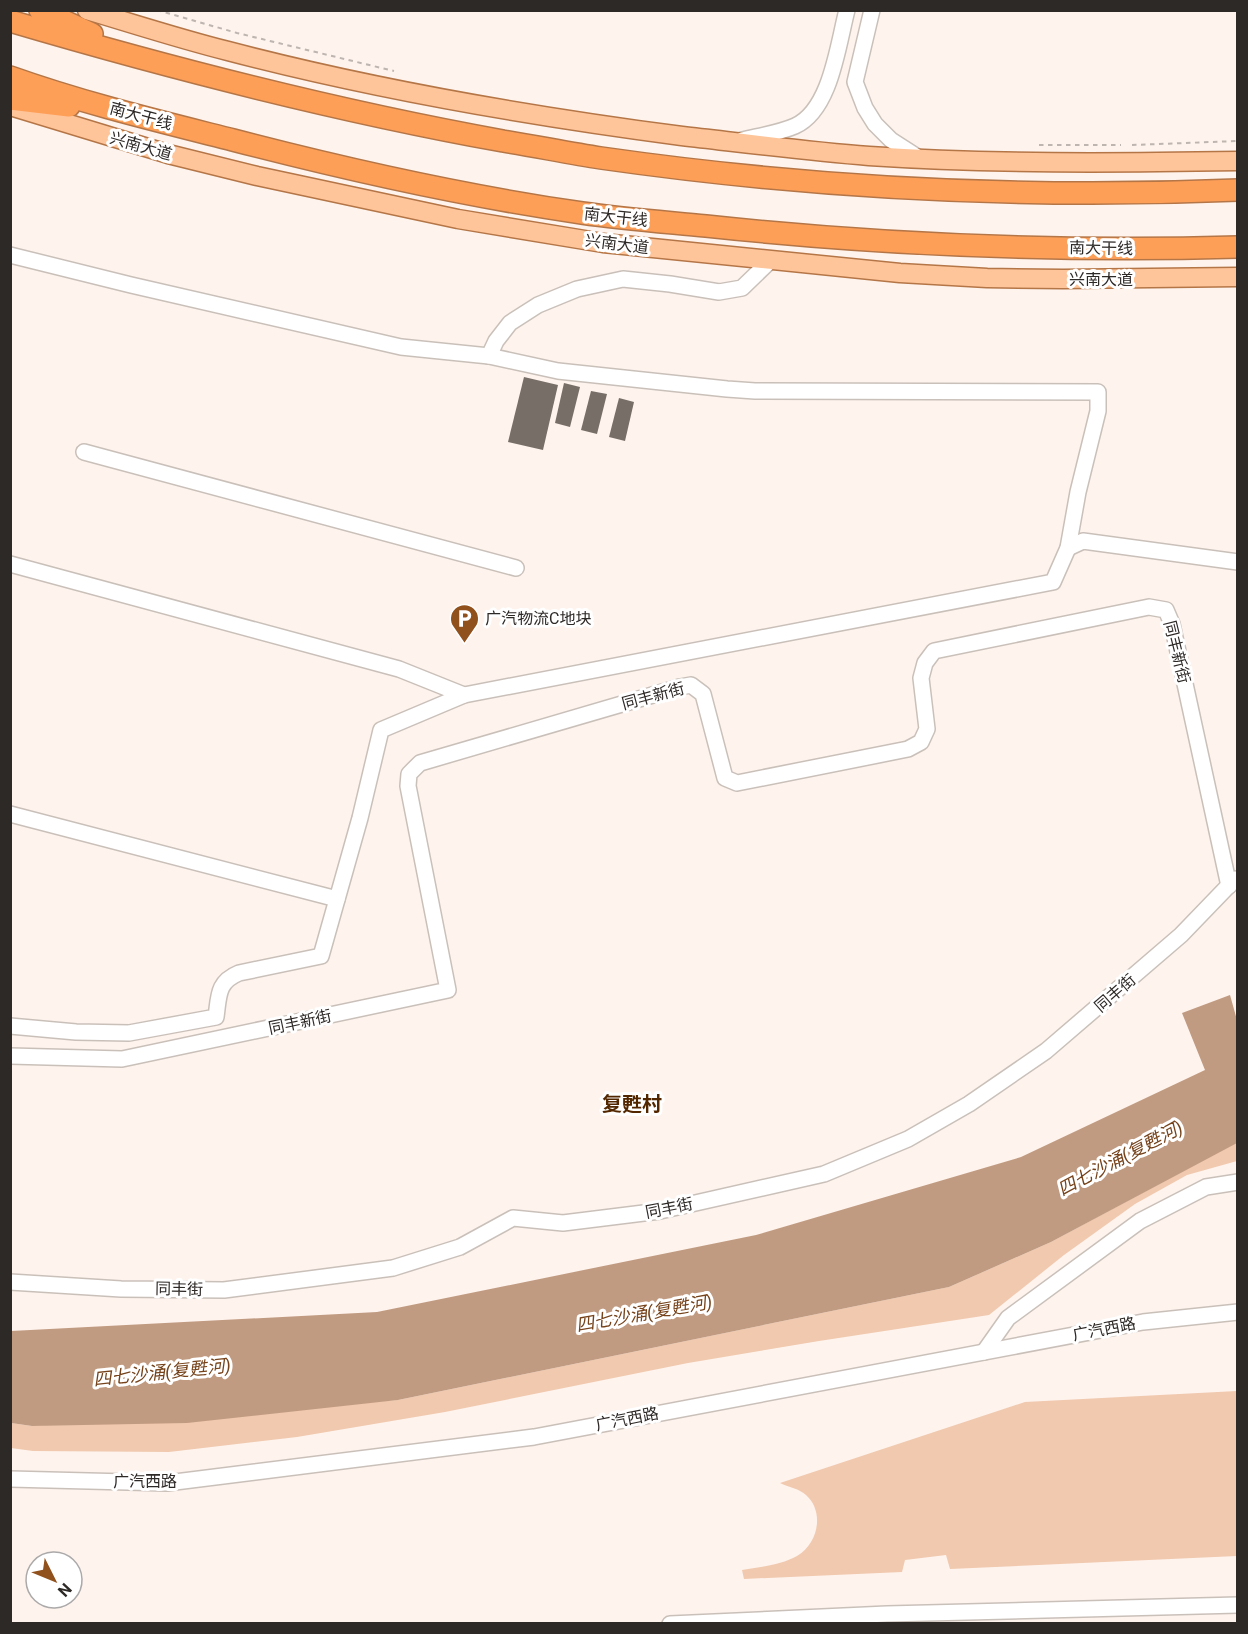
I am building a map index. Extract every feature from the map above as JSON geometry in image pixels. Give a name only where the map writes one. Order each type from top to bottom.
[{"type":"highway","points":[[40,10],[158,63]]},
{"type":"highway","points":[[10,21],[158,63],[302,100],[445,130],[599,158],[794,180],[906,188],[1039,192],[1238,190]]},
{"type":"highway","name":"南大干线","points":[[10,77],[123,112],[303,158],[449,191],[584,214],[797,236],[904,243],[1159,249],[1238,247]]},
{"type":"highway","points":[[10,99],[123,112]]},
{"type":"main road","points":[[87,10],[227,51],[419,95],[569,122],[868,156],[1124,162],[1238,161]]},
{"type":"main road","name":"兴南大道","points":[[10,106],[168,154],[257,176],[446,216],[603,243],[900,273],[987,278],[1238,277]]},
{"type":"street","points":[[735,142],[798,125],[815,109],[827,88],[847,10]]},
{"type":"street","points":[[872,10],[855,82],[865,108],[875,124],[891,140],[919,158]]},
{"type":"street","points":[[10,255],[142,288],[401,347],[489,356],[558,371],[727,390],[1098,392],[1098,411],[1077,492],[1068,548],[1053,582],[464,695],[381,730],[360,818],[321,956],[229,977],[219,992],[216,1017],[129,1033],[76,1032],[10,1026]]},
{"type":"street","points":[[489,356],[496,341],[510,323],[538,305],[577,289],[623,279],[719,292],[742,288],[771,260]]},
{"type":"street","points":[[84,452],[516,568]]},
{"type":"street","points":[[1068,548],[1083,541],[1238,562]]},
{"type":"street","points":[[10,564],[399,669],[464,695]]},
{"type":"street","name":"同丰新街","points":[[10,1056],[122,1059],[448,990],[408,786],[410,774],[420,763],[692,685],[703,694],[725,778],[737,783],[908,749],[921,742],[927,729],[921,678],[925,663],[934,651],[1149,607],[1166,610],[1172,624],[1233,881]]},
{"type":"street","points":[[10,814],[338,899]]},
{"type":"street","name":"同丰街","points":[[10,1282],[121,1289],[224,1290],[393,1268],[459,1247],[513,1218],[563,1223],[660,1211],[824,1174],[908,1139],[969,1104],[1046,1051],[1181,935],[1233,881]]},
{"type":"street","points":[[984,1352],[1008,1318],[1140,1221],[1206,1187],[1238,1182]]},
{"type":"street","name":"广汽西路","points":[[10,1479],[167,1483],[534,1437],[1143,1322],[1238,1312]]},
{"type":"street","points":[[670,1623],[887,1614],[1238,1605]]},
{"type":"path","points":[[157,10],[237,33],[398,72]]},
{"type":"path","points":[[1037,145],[1130,145],[1238,141]]},
{"type":"shaded area","points":[[1237,1143],[1237,1161],[1187,1175],[1135,1204],[1064,1255],[989,1315],[688,1363],[445,1412],[297,1437],[169,1452],[33,1451],[11,1448],[11,1423],[32,1426],[398,1400],[949,1287],[1051,1242]]},
{"type":"shaded area","points":[[1237,1391],[1237,1556],[950,1569],[946,1555],[905,1560],[902,1572],[744,1579],[742,1570],[791,1559],[804,1551],[814,1536],[817,1519],[812,1502],[801,1491],[780,1483],[1025,1402]]},
{"type":"water","name":"四七沙涌(复甦河)","points":[[1230,995],[1237,1020],[1237,1143],[1051,1242],[949,1287],[398,1400],[187,1423],[32,1426],[11,1423],[11,1331],[377,1312],[756,1235],[1021,1157],[1205,1070],[1182,1013]]},
{"type":"building","points":[[524,377],[558,385],[543,450],[508,442]]},
{"type":"building","points":[[564,383],[580,387],[570,427],[555,423]]},
{"type":"building","points":[[591,391],[607,394],[597,434],[581,430]]},
{"type":"building","points":[[619,398],[634,402],[625,441],[609,437]]},
{"type":"place","name":"广汽物流C地块","points":[[464,644]]},
{"type":"district","name":"复甦村","points":[[632,1104]]}]
